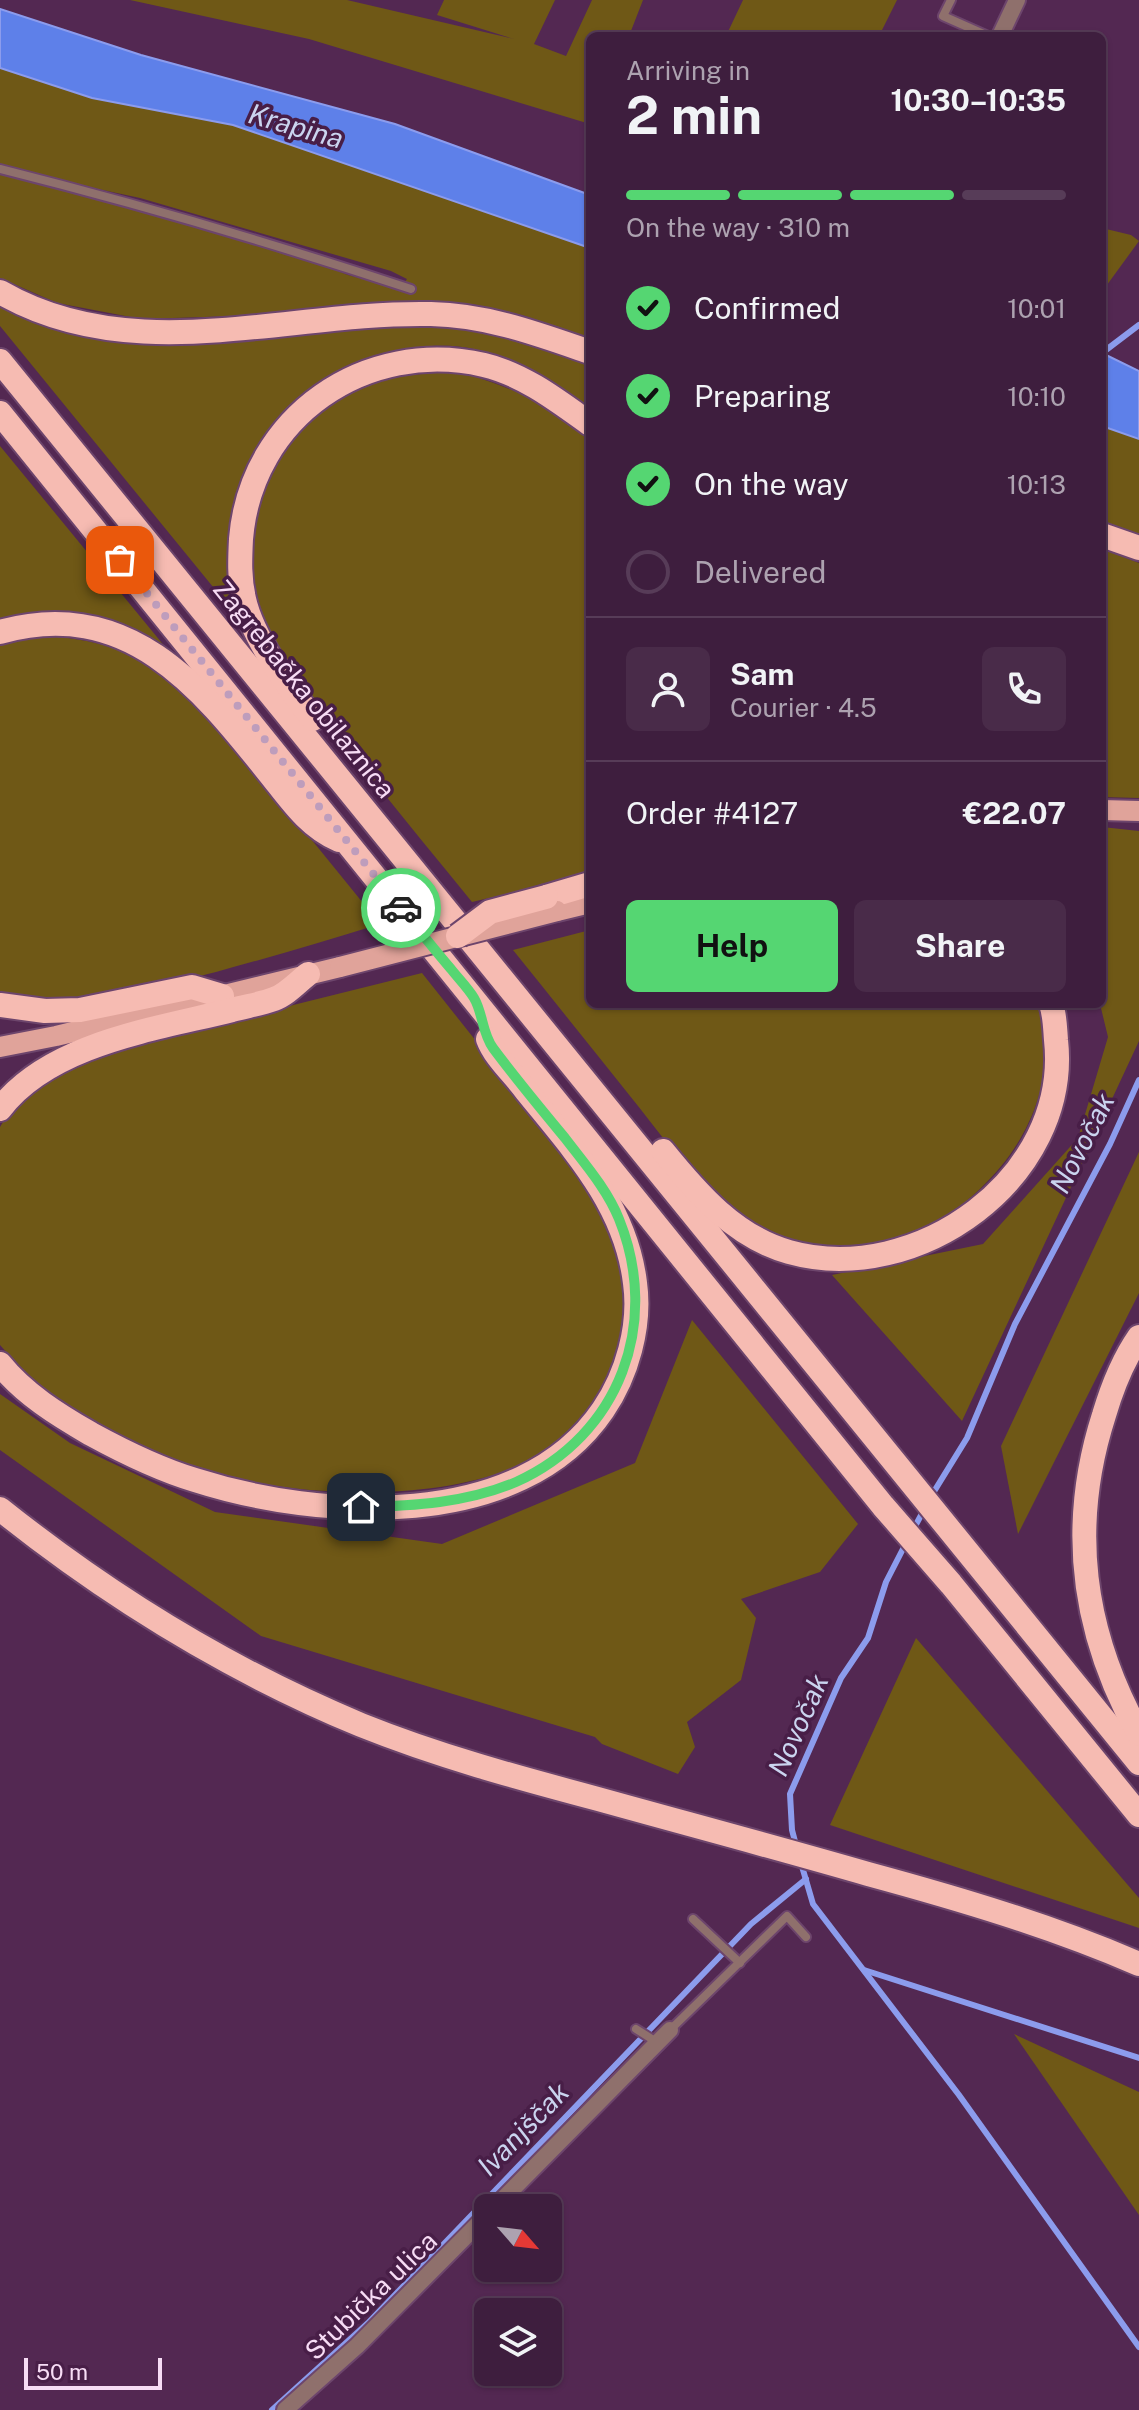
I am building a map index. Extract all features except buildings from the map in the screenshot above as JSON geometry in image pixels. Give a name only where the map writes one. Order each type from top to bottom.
[{"type":"highway","points":[[0,292],[45,313],[109,329],[148,333],[385,314],[434,314],[475,318],[530,331],[586,351]]},
{"type":"highway","points":[[388,837],[378,798],[281,676],[244,602],[239,569],[243,521],[252,483],[274,442],[303,411],[332,387],[395,364],[432,359],[486,366],[526,382],[586,421]]},
{"type":"highway","name":"Zagrebačka obilaznica","points":[[0,361],[1139,1763]]},
{"type":"highway","points":[[0,413],[883,1506],[951,1584],[1139,1815]]},
{"type":"highway","points":[[1106,536],[1139,548]]},
{"type":"highway","points":[[0,632],[25,625],[63,624],[93,628],[119,637],[159,658],[200,690],[310,823],[349,844]]},
{"type":"highway","points":[[458,936],[490,912],[551,904],[586,886]]},
{"type":"highway","points":[[0,1109],[44,1069],[78,1054],[117,1039],[277,998],[308,974]]},
{"type":"highway","points":[[0,1005],[45,1011],[80,1010],[192,987],[222,996]]},
{"type":"highway","points":[[0,1364],[27,1392],[63,1419],[117,1449],[194,1480],[281,1500],[361,1507],[419,1506],[514,1483],[544,1468],[574,1445],[612,1397],[627,1362],[634,1325],[636,1286],[630,1253],[618,1216],[595,1178],[490,1044],[474,998]]},
{"type":"highway","points":[[564,1053],[612,1086],[690,1182],[737,1227],[789,1252],[831,1260],[865,1259],[931,1239],[978,1210],[1011,1180],[1045,1121],[1056,1085],[1058,1056],[1052,1008]]},
{"type":"highway","points":[[1139,1337],[1112,1391],[1097,1438],[1087,1482],[1083,1537],[1087,1588],[1098,1643],[1116,1691],[1139,1734]]},
{"type":"highway","points":[[0,1509],[114,1595],[194,1642],[361,1725],[511,1775],[1028,1920],[1139,1964]]},
{"type":"main road","points":[[1106,810],[1139,811]]},
{"type":"main road","points":[[551,904],[586,903]]},
{"type":"main road","points":[[0,1047],[222,996],[458,936]]},
{"type":"street","points":[[1002,32],[1017,0]]},
{"type":"street","points":[[508,2194],[661,2038]]},
{"type":"street","name":"Stubička ulica","points":[[285,2410],[357,2346],[474,2228]]},
{"type":"lane","points":[[951,0],[943,16],[979,32]]},
{"type":"lane","points":[[0,169],[146,206],[411,289]]},
{"type":"lane","points":[[636,2029],[661,2038],[787,1916],[806,1937]]},
{"type":"lane","points":[[693,1919],[738,1961]]},
{"type":"shaded area","points":[[130,0],[347,0],[514,39],[437,15],[444,0],[555,0],[534,44],[566,56],[592,0],[643,0],[631,32],[586,32],[586,123],[309,39]]},
{"type":"shaded area","points":[[743,0],[897,0],[882,30],[886,32],[728,32]]},
{"type":"shaded area","points":[[0,68],[92,98],[233,125],[586,247],[586,337],[522,315],[472,304],[355,304],[237,316],[141,319],[57,303],[0,278],[0,175],[27,179],[270,245],[348,275],[400,289],[407,279],[391,271],[140,198],[0,168]]},
{"type":"shaded area","points":[[1106,229],[1131,235],[1139,241],[1106,286]]},
{"type":"shaded area","points":[[0,306],[52,328],[106,340],[162,344],[218,342],[388,326],[481,330],[586,363],[586,405],[525,368],[472,348],[411,348],[372,357],[335,373],[303,395],[275,423],[254,456],[238,493],[231,534],[228,570],[235,606],[231,609],[0,326]]},
{"type":"shaded area","points":[[459,372],[497,384],[558,415],[586,435],[586,875],[472,902],[300,688],[276,648],[264,620],[252,562],[253,533],[259,504],[270,476],[304,427],[322,410],[362,387],[383,380]]},
{"type":"shaded area","points":[[1106,427],[1139,439],[1139,534],[1106,522]]},
{"type":"shaded area","points":[[0,446],[166,648],[131,628],[84,616],[0,624]]},
{"type":"shaded area","points":[[1106,551],[1139,563],[1139,798],[1106,797]]},
{"type":"shaded area","points":[[39,635],[71,638],[117,649],[146,662],[172,680],[212,721],[380,924],[136,992],[53,1001],[0,993],[0,645]]},
{"type":"shaded area","points":[[1106,827],[1139,831],[1139,1041],[962,1421],[832,1275],[983,1244],[1078,1138],[1108,1037],[1101,1008],[1106,1008]]},
{"type":"shaded area","points":[[586,931],[586,1008],[1040,1008],[1046,1041],[1045,1067],[1036,1106],[1018,1142],[994,1174],[955,1209],[927,1225],[896,1237],[864,1244],[831,1246],[799,1242],[768,1233],[740,1217],[696,1177],[513,950]]},
{"type":"shaded area","points":[[422,973],[588,1182],[614,1240],[624,1278],[621,1335],[610,1372],[578,1420],[538,1456],[497,1474],[422,1489],[343,1492],[266,1485],[193,1467],[99,1427],[69,1411],[47,1394],[0,1345],[0,1127],[3,1122],[32,1092],[71,1065],[124,1047]]},
{"type":"shaded area","points":[[1139,1152],[1139,1293],[1018,1534],[1001,1446]]},
{"type":"shaded area","points":[[692,1320],[858,1524],[820,1572],[741,1599],[756,1618],[741,1680],[687,1722],[695,1747],[678,1774],[602,1744],[595,1737],[261,1636],[0,1450],[0,1394],[70,1443],[215,1512],[442,1544],[635,1463]]},
{"type":"shaded area","points":[[916,1638],[1139,1898],[1139,1928],[830,1825]]},
{"type":"shaded area","points":[[1014,2034],[1139,2092],[1139,2215]]},
{"type":"water","name":"Krapina","points":[[0,9],[141,55],[395,124],[586,194],[586,247],[233,125],[92,98],[0,68]]},
{"type":"water","points":[[1106,355],[1139,371],[1139,439],[1106,427]]},
{"type":"waterway","points":[[1106,350],[1139,325]]},
{"type":"waterway","name":"Novočak","points":[[930,1498],[967,1438],[1015,1324],[1110,1144],[1139,1080]]},
{"type":"waterway","name":"Novočak","points":[[913,1530],[925,1508]]},
{"type":"waterway","name":"Novočak","points":[[797,1849],[792,1830],[790,1794],[841,1678],[868,1638],[886,1582],[906,1543]]},
{"type":"waterway","name":"Novočak","points":[[801,1863],[813,1904],[959,2095],[1139,2347]]},
{"type":"waterway","name":"Ivanjščak","points":[[272,2410],[368,2323],[751,1924],[806,1879]]},
{"type":"waterway","points":[[864,1970],[1139,2058]]},
{"type":"way so far","points":[[120,560],[401,908]]},
{"type":"route","points":[[361,1507],[419,1506],[478,1494],[514,1483],[544,1468],[574,1445],[612,1397],[627,1362],[634,1325],[636,1286],[630,1253],[618,1216],[595,1178],[490,1044],[474,998],[401,908]]}]
